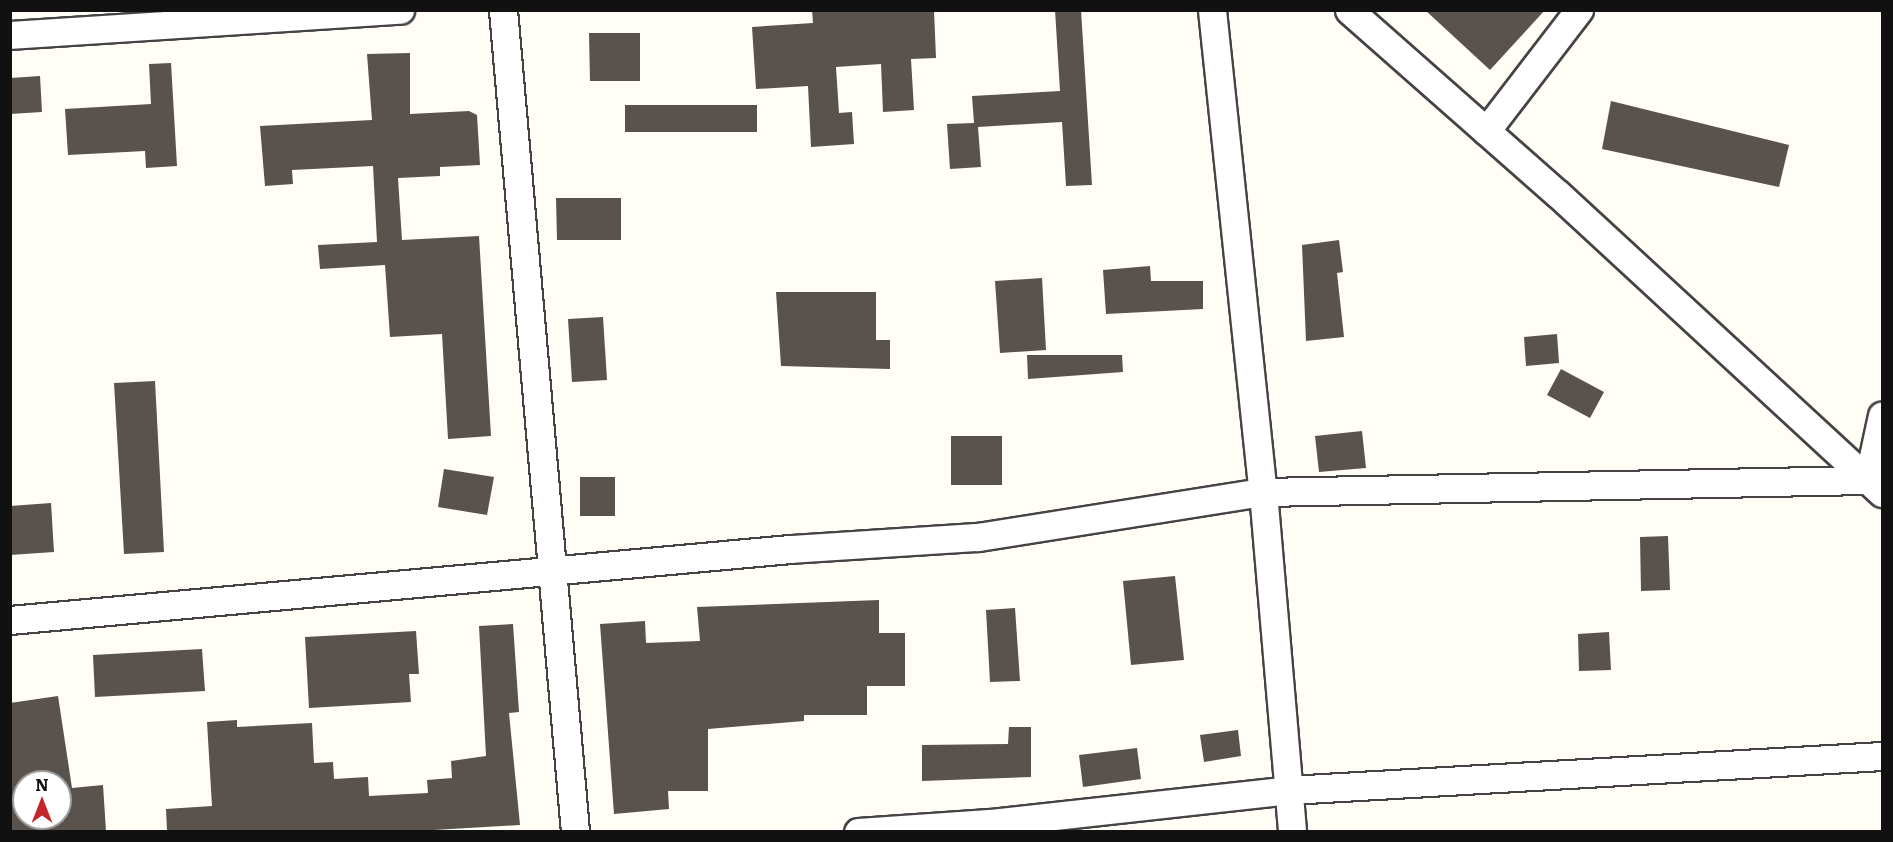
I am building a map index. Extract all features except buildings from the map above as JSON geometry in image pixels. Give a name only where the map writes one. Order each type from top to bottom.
[{"type":"street","points":[[10,35],[400,10]]},
{"type":"street","points":[[503,10],[575,831]]},
{"type":"street","points":[[1212,10],[1263,492],[1292,831]]},
{"type":"street","points":[[1349,10],[1486,131],[1875,486]]},
{"type":"street","points":[[1486,131],[1580,10]]},
{"type":"street","points":[[1875,486],[1882,415]]},
{"type":"street","points":[[10,620],[553,571],[978,537],[1263,492],[1875,486]]},
{"type":"street","points":[[858,831],[1000,822],[1289,790],[1882,756]]}]
